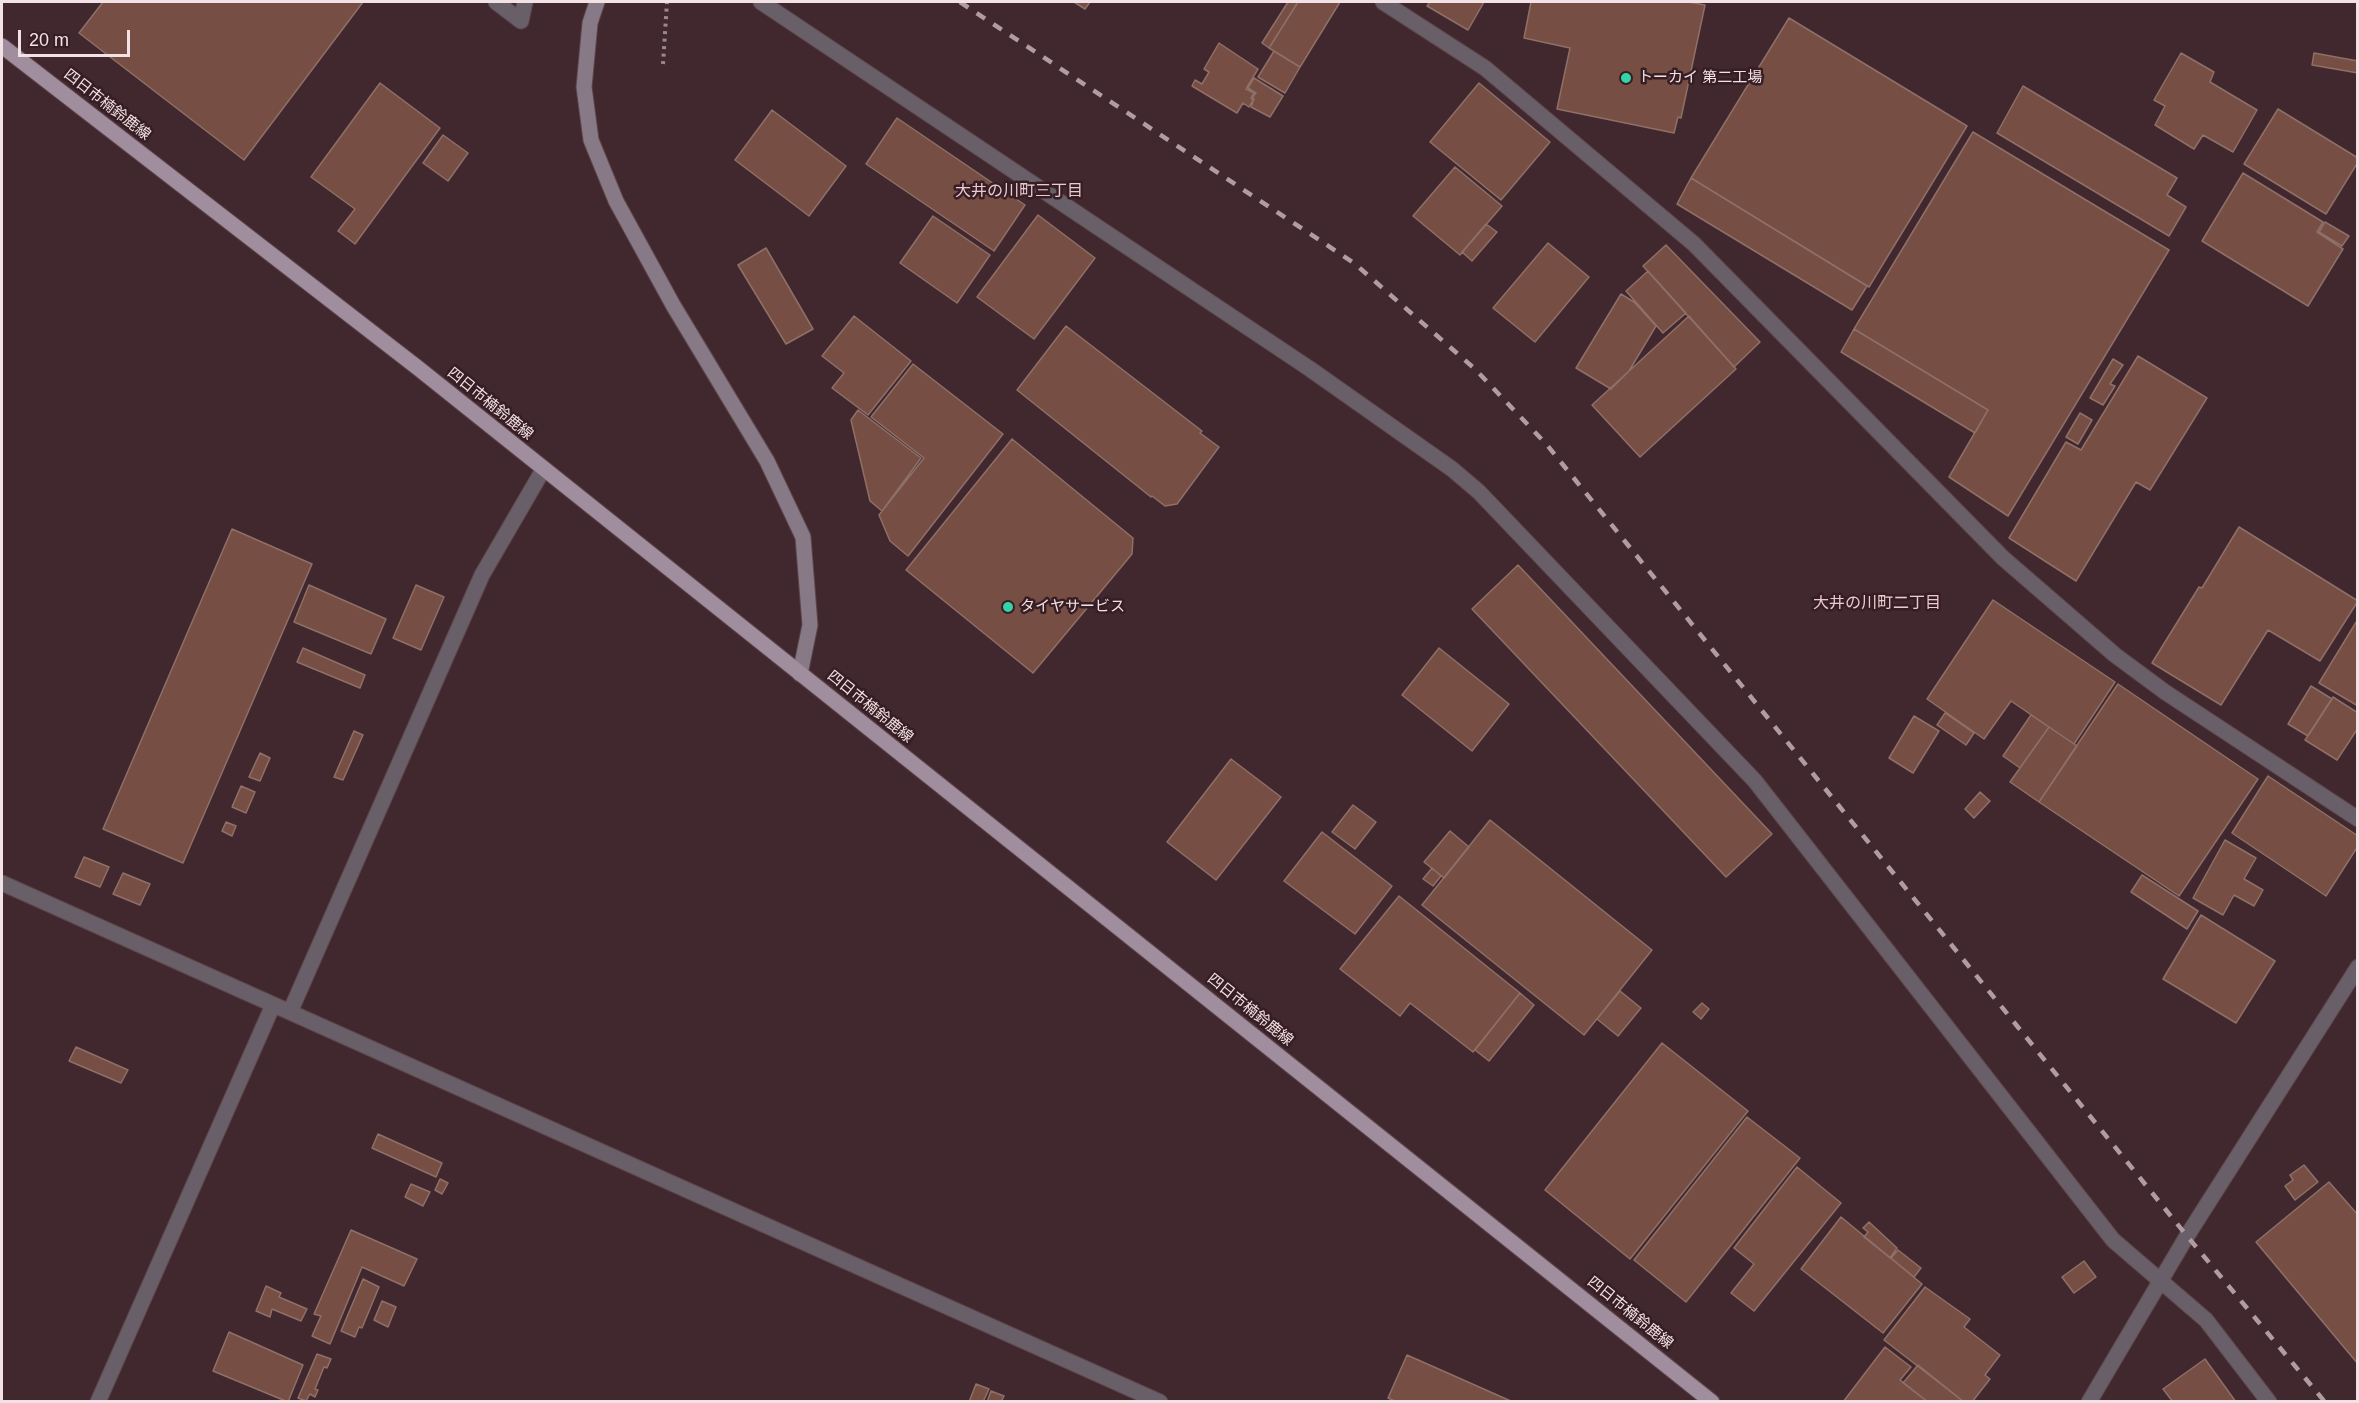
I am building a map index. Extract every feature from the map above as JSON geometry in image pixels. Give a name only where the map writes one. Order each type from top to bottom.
[{"type":"main road","name":"四日市楠鈴鹿線","points":[[2,46],[418,368],[1712,1401]]},
{"type":"street","points":[[496,2],[521,21],[525,2]]},
{"type":"street","points":[[597,2],[590,23],[584,87],[591,140],[616,201],[673,305],[767,461],[803,537],[810,625],[800,674]]},
{"type":"street","points":[[761,2],[1310,369],[1452,469],[1479,492],[1755,781],[2113,1240],[2162,1280],[2205,1320],[2269,1401]]},
{"type":"street","points":[[1383,2],[1485,68],[1677,229],[1743,293],[2003,558],[2115,655],[2164,692],[2358,819]]},
{"type":"street","points":[[290,1012],[482,575],[543,470]]},
{"type":"street","points":[[2,883],[1160,1401]]},
{"type":"street","points":[[2089,1401],[2358,967]]},
{"type":"street","points":[[98,1401],[273,1005]]},
{"type":"path","points":[[663,64],[667,2]]},
{"type":"building","points":[[103,2],[363,2],[244,160],[79,33]]},
{"type":"building","points":[[1074,2],[1090,2],[1085,9]]},
{"type":"building","points":[[1288,2],[1298,2],[1269,48],[1262,43]]},
{"type":"building","points":[[1298,2],[1340,2],[1300,67],[1269,48]]},
{"type":"building","points":[[1430,2],[1484,2],[1468,30],[1427,6]]},
{"type":"building","name":"トーカイ 第二工場","points":[[1531,2],[1689,2],[1705,5],[1681,118],[1678,117],[1674,133],[1557,109],[1570,48],[1524,38]]},
{"type":"building","points":[[1789,18],[1967,126],[1869,287],[1691,178]]},
{"type":"building","points":[[1219,43],[1258,69],[1246,89],[1254,93],[1251,98],[1253,100],[1249,107],[1243,103],[1237,113],[1192,86],[1195,80],[1202,84],[1209,72],[1204,69]]},
{"type":"building","points":[[1274,51],[1300,67],[1285,93],[1258,77]]},
{"type":"building","points":[[2181,53],[2214,72],[2210,82],[2257,110],[2233,152],[2203,135],[2194,149],[2155,125],[2165,106],[2154,100]]},
{"type":"building","points":[[2314,53],[2358,61],[2358,73],[2312,65]]},
{"type":"building","points":[[1254,78],[1283,96],[1270,117],[1251,107],[1254,99],[1252,98],[1256,93],[1248,88]]},
{"type":"building","points":[[380,83],[440,128],[355,244],[338,231],[355,209],[311,177]]},
{"type":"building","points":[[1479,83],[1550,142],[1501,200],[1430,142]]},
{"type":"building","points":[[2023,86],[2177,178],[2167,195],[2186,207],[2169,236],[1997,133]]},
{"type":"building","points":[[2278,109],[2358,158],[2358,162],[2326,214],[2244,164]]},
{"type":"building","points":[[772,110],[846,166],[809,216],[735,160]]},
{"type":"building","points":[[897,118],[1025,205],[994,251],[866,164]]},
{"type":"building","points":[[1973,132],[2169,250],[2008,516],[1949,477],[1988,410],[1854,329]]},
{"type":"building","points":[[443,135],[468,153],[448,181],[423,163]]},
{"type":"building","points":[[1455,167],[1502,206],[1460,255],[1413,216]]},
{"type":"building","points":[[2243,173],[2323,222],[2317,232],[2343,249],[2308,306],[2202,241]]},
{"type":"building","points":[[1691,178],[1867,286],[1852,310],[1677,204]]},
{"type":"building","points":[[1038,215],[1095,258],[1034,339],[977,297]]},
{"type":"building","points":[[933,216],[990,255],[957,303],[900,263]]},
{"type":"building","points":[[2325,222],[2349,236],[2342,246],[2319,232]]},
{"type":"building","points":[[1486,224],[1497,232],[1472,261],[1462,252]]},
{"type":"building","points":[[1548,243],[1589,277],[1535,342],[1493,308]]},
{"type":"building","points":[[1666,245],[1760,342],[1734,367],[1643,266]]},
{"type":"building","points":[[766,248],[813,329],[786,344],[738,265]]},
{"type":"building","points":[[1648,271],[1686,313],[1663,333],[1626,291]]},
{"type":"building","points":[[1621,294],[1634,302],[1656,326],[1629,371],[1611,389],[1576,368]]},
{"type":"building","points":[[854,316],[911,361],[868,415],[832,388],[844,373],[822,356]]},
{"type":"building","points":[[1689,316],[1736,369],[1640,457],[1592,405]]},
{"type":"building","points":[[1066,326],[1202,431],[1200,433],[1219,447],[1177,504],[1165,506],[1151,497],[1017,390]]},
{"type":"building","points":[[1854,329],[1988,410],[1975,433],[1841,352]]},
{"type":"building","points":[[2138,356],[2207,398],[2150,490],[2136,482],[2076,581],[2009,538],[2066,442],[2081,450]]},
{"type":"building","points":[[2113,359],[2123,365],[2110,384],[2115,386],[2103,405],[2090,398]]},
{"type":"building","points":[[913,364],[1003,434],[908,556],[890,541],[879,515],[924,458],[871,417]]},
{"type":"building","points":[[858,410],[921,458],[882,511],[870,501],[851,420]]},
{"type":"building","points":[[2080,413],[2092,420],[2078,444],[2066,437]]},
{"type":"building","points":[[1012,439],[1133,538],[1132,554],[1033,673],[906,570]]},
{"type":"building","points":[[2239,527],[2358,601],[2320,661],[2268,630],[2221,705],[2152,663]]},
{"type":"building","points":[[232,529],[312,564],[183,863],[103,829]]},
{"type":"building","points":[[1518,565],[1772,834],[1726,877],[1472,609]]},
{"type":"building","points":[[309,585],[386,619],[371,654],[294,622]]},
{"type":"building","points":[[416,585],[444,597],[421,650],[393,638]]},
{"type":"building","points":[[1993,600],[2115,682],[2074,744],[2011,701],[1984,739],[1927,699]]},
{"type":"building","points":[[2358,619],[2358,706],[2319,683]]},
{"type":"building","points":[[303,648],[365,675],[360,688],[297,662]]},
{"type":"building","points":[[1439,648],[1509,704],[1472,751],[1402,695]]},
{"type":"building","points":[[2118,684],[2258,779],[2179,896],[2039,802]]},
{"type":"building","points":[[2311,686],[2332,699],[2308,736],[2288,724]]},
{"type":"building","points":[[2333,697],[2358,713],[2358,728],[2337,760],[2305,740]]},
{"type":"building","points":[[1945,713],[1974,733],[1966,745],[1937,725]]},
{"type":"building","points":[[2031,715],[2049,727],[2020,768],[2003,756]]},
{"type":"building","points":[[1914,716],[1939,731],[1913,773],[1889,758]]},
{"type":"building","points":[[2049,727],[2077,746],[2039,802],[2010,782]]},
{"type":"building","points":[[354,731],[363,735],[343,780],[334,777]]},
{"type":"building","points":[[260,753],[270,758],[260,781],[249,777]]},
{"type":"building","points":[[1231,759],[1281,797],[1216,880],[1167,842]]},
{"type":"building","points":[[2268,776],[2358,836],[2358,846],[2326,896],[2232,833]]},
{"type":"building","points":[[241,786],[255,792],[246,813],[232,807]]},
{"type":"building","points":[[1980,792],[1990,801],[1974,818],[1965,809]]},
{"type":"building","points":[[1353,805],[1376,822],[1355,849],[1332,832]]},
{"type":"building","points":[[1490,820],[1652,950],[1584,1035],[1422,905]]},
{"type":"building","points":[[226,822],[236,826],[232,836],[222,831]]},
{"type":"building","points":[[1450,831],[1469,847],[1444,878],[1424,862]]},
{"type":"building","points":[[1322,832],[1392,886],[1355,934],[1284,881]]},
{"type":"building","points":[[2225,840],[2256,858],[2244,879],[2263,890],[2254,906],[2234,895],[2223,915],[2193,898]]},
{"type":"building","points":[[84,857],[109,867],[100,887],[75,877]]},
{"type":"building","points":[[1432,868],[1441,876],[1433,886],[1423,879]]},
{"type":"building","points":[[123,873],[150,884],[140,905],[113,894]]},
{"type":"building","points":[[2142,875],[2198,911],[2187,929],[2131,892]]},
{"type":"building","points":[[1399,896],[1520,993],[1473,1052],[1410,1003],[1400,1016],[1340,969]]},
{"type":"building","points":[[2201,915],[2275,961],[2236,1023],[2163,979]]},
{"type":"building","points":[[1620,991],[1641,1008],[1618,1036],[1597,1019]]},
{"type":"building","points":[[1520,993],[1534,1005],[1489,1061],[1475,1050]]},
{"type":"building","points":[[1702,1003],[1709,1009],[1701,1019],[1693,1012]]},
{"type":"building","points":[[1662,1043],[1748,1111],[1630,1259],[1545,1190]]},
{"type":"building","points":[[76,1047],[128,1070],[121,1083],[69,1061]]},
{"type":"building","points":[[1747,1117],[1800,1158],[1686,1302],[1634,1260]]},
{"type":"building","points":[[378,1134],[442,1163],[436,1177],[372,1148]]},
{"type":"building","points":[[2304,1165],[2318,1182],[2295,1200],[2285,1186],[2293,1180],[2290,1175]]},
{"type":"building","points":[[1797,1167],[1841,1203],[1754,1311],[1731,1293],[1754,1264],[1734,1248]]},
{"type":"building","points":[[440,1179],[448,1183],[442,1194],[435,1190]]},
{"type":"building","points":[[2329,1182],[2358,1215],[2358,1364],[2256,1242]]},
{"type":"building","points":[[411,1184],[430,1192],[423,1206],[405,1197]]},
{"type":"building","points":[[1841,1217],[1922,1284],[1883,1333],[1801,1269]]},
{"type":"building","points":[[1869,1222],[1897,1248],[1890,1258],[1864,1237],[1868,1232],[1863,1228]]},
{"type":"building","points":[[351,1230],[417,1259],[404,1286],[362,1267],[330,1344],[312,1336],[321,1316],[314,1314]]},
{"type":"building","points":[[1898,1250],[1921,1268],[1914,1277],[1891,1258]]},
{"type":"building","points":[[2084,1261],[2096,1277],[2074,1293],[2062,1277]]},
{"type":"building","points":[[363,1279],[379,1287],[362,1328],[359,1327],[355,1337],[341,1331]]},
{"type":"building","points":[[266,1286],[281,1293],[279,1297],[307,1309],[301,1321],[272,1309],[270,1317],[256,1311]]},
{"type":"building","points":[[1925,1287],[1970,1319],[1964,1327],[2000,1355],[1985,1375],[1990,1379],[1972,1402],[1964,1402],[1884,1340]]},
{"type":"building","points":[[382,1301],[396,1307],[388,1327],[374,1320]]},
{"type":"building","points":[[229,1332],[303,1365],[288,1402],[213,1371]]},
{"type":"building","points":[[1885,1347],[1911,1367],[1900,1380],[1928,1402],[1843,1402]]},
{"type":"building","points":[[317,1354],[331,1359],[327,1368],[324,1367],[315,1389],[318,1390],[315,1397],[310,1394],[306,1401],[298,1398]]},
{"type":"building","points":[[1407,1355],[1513,1402],[1397,1402],[1388,1398]]},
{"type":"building","points":[[2205,1359],[2236,1402],[2173,1402],[2163,1389]]},
{"type":"building","points":[[1918,1365],[1964,1402],[1928,1402],[1903,1383]]},
{"type":"building","points":[[976,1384],[989,1389],[983,1402],[969,1402]]},
{"type":"building","points":[[991,1391],[1004,1396],[1001,1402],[987,1402]]},
{"type":"railway","points":[[960,2],[1354,263],[1475,369],[1547,445],[2187,1236],[2325,1402]]},
{"type":"place","name":"トーカイ 第二工場","points":[[1626,78]]},
{"type":"place","name":"タイヤサービス","points":[[1008,607]]},
{"type":"district","name":"大井の川町三丁目","points":[[1019,192]]},
{"type":"district","name":"大井の川町二丁目","points":[[1877,604]]}]
